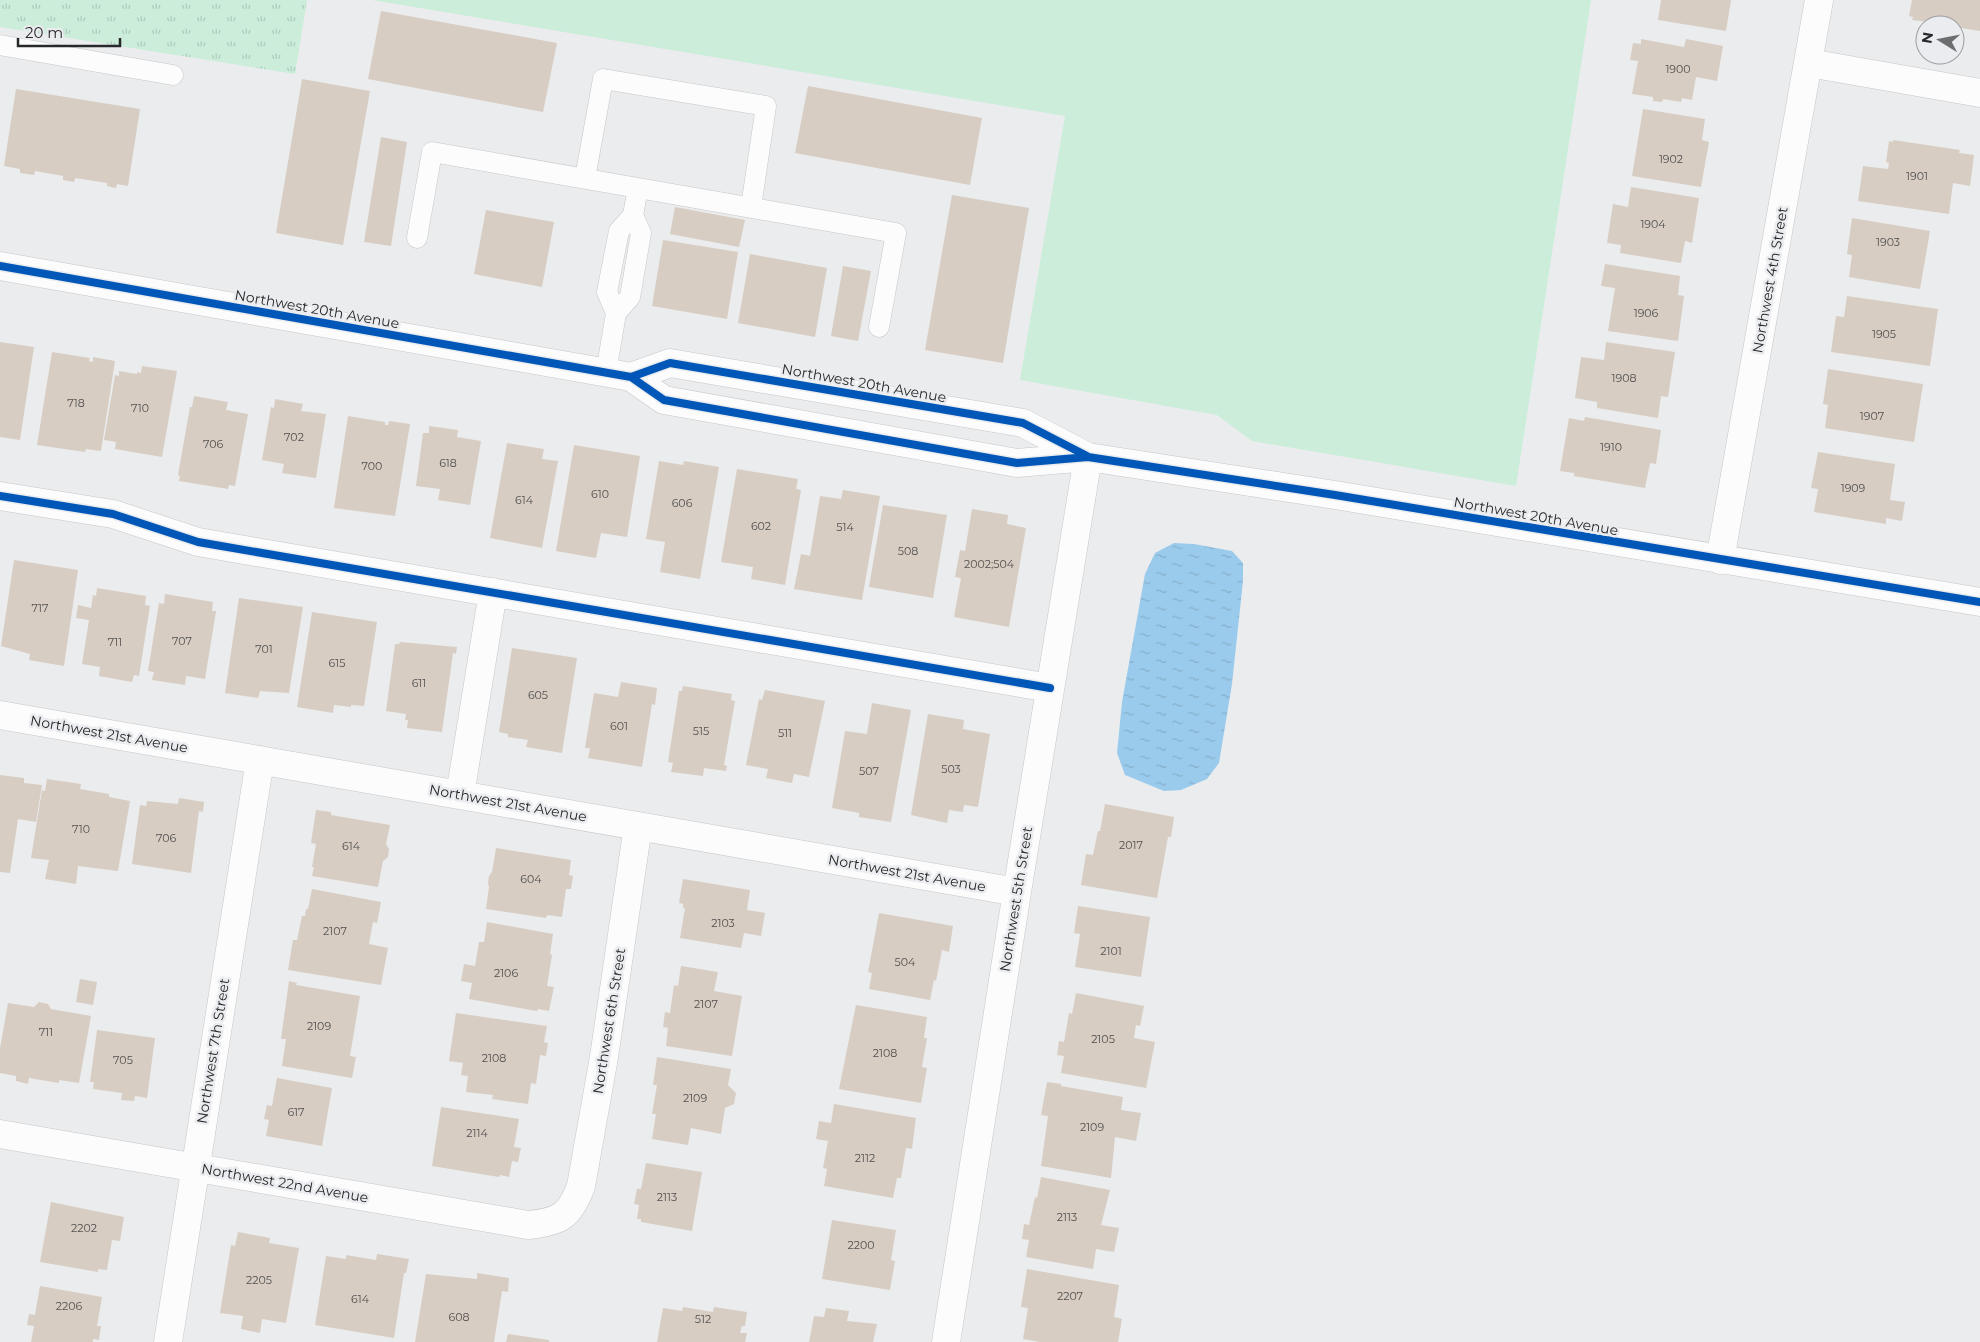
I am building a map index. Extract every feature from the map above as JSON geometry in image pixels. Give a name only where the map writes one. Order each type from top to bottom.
[{"type":"street","name":"Northwest 4th Street","points":[[1720,560],[1820,0]]},
{"type":"street","points":[[1809,63],[1980,93]]},
{"type":"street","name":"Northwest 20th Avenue","points":[[0,266],[618,375],[664,400],[1017,463],[1088,457],[1317,492],[1980,602]]},
{"type":"street","name":"Northwest 20th Avenue","points":[[618,375],[670,363],[1023,423],[1088,457]]},
{"type":"street","name":"Northwest 5th Street","points":[[946,1342],[1088,457]]},
{"type":"street","points":[[0,496],[113,514],[198,542],[1050,688]]},
{"type":"street","points":[[460,795],[493,592]]},
{"type":"street","name":"Northwest 21st Avenue","points":[[0,715],[1017,892]]},
{"type":"street","name":"Northwest 7th Street","points":[[168,1342],[260,760]]},
{"type":"street","name":"Northwest 6th Street","points":[[567,1212],[575,1204],[583,1176],[604,1058],[638,826]]},
{"type":"street","name":"Northwest 22nd Avenue","points":[[0,1134],[528,1225],[547,1223],[567,1212]]},
{"type":"lane","points":[[0,45],[173,75]]},
{"type":"lane","points":[[586,178],[603,79],[766,106],[752,208]]},
{"type":"lane","points":[[417,238],[432,152],[896,233],[880,327]]},
{"type":"lane","points":[[618,375],[616,314],[630,297],[641,233],[633,215],[638,188]]},
{"type":"green space","points":[[0,0],[307,0],[295,74],[0,27]]},
{"type":"green space","points":[[372,0],[1591,0],[1516,486],[1252,441],[1217,415],[1020,380],[1065,116]]},
{"type":"water","points":[[1174,543],[1194,544],[1232,551],[1243,563],[1243,581],[1232,684],[1219,763],[1207,779],[1181,790],[1164,791],[1125,775],[1117,753],[1122,702],[1145,574],[1155,553]]},
{"type":"building","points":[[1661,0],[1731,0],[1726,31],[1658,20]]},
{"type":"building","points":[[1912,0],[1980,0],[1980,31],[1965,29],[1965,15],[1915,15],[1915,20],[1912,20],[1913,17],[1909,16]]},
{"type":"building","points":[[381,11],[557,43],[543,112],[368,79]]},
{"type":"building","points":[[1641,39],[1684,47],[1686,39],[1723,46],[1717,81],[1696,77],[1692,100],[1682,98],[1681,102],[1663,99],[1662,102],[1653,101],[1653,97],[1632,94],[1638,61],[1630,60],[1633,43],[1641,44]]},
{"type":"building","points":[[302,79],[370,91],[343,245],[276,233]]},
{"type":"building","points":[[808,86],[982,118],[970,185],[795,153]]},
{"type":"building","points":[[16,89],[140,109],[128,186],[117,184],[116,188],[107,186],[107,183],[75,178],[74,182],[63,180],[63,176],[35,171],[34,175],[20,173],[20,169],[4,166]]},
{"type":"building","points":[[1643,109],[1705,119],[1702,140],[1709,142],[1701,187],[1632,176]]},
{"type":"building","points":[[381,137],[407,142],[391,246],[364,242]]},
{"type":"building","points":[[1893,140],[1960,150],[1959,153],[1974,155],[1970,186],[1953,183],[1949,214],[1858,201],[1863,166],[1888,169],[1889,163],[1886,162],[1889,141],[1893,142]]},
{"type":"building","points":[[1631,187],[1699,198],[1692,243],[1685,241],[1681,263],[1620,253],[1621,245],[1607,243],[1613,204],[1628,207]]},
{"type":"building","points":[[952,195],[1029,208],[1003,363],[925,350]]},
{"type":"building","points":[[675,207],[745,220],[739,247],[670,234]]},
{"type":"building","points":[[486,210],[554,222],[542,287],[474,274]]},
{"type":"building","points":[[1852,218],[1930,231],[1920,289],[1849,277],[1852,255],[1847,254]]},
{"type":"building","points":[[663,240],[738,252],[727,319],[652,306]]},
{"type":"building","points":[[750,254],[827,268],[815,337],[738,323]]},
{"type":"building","points":[[1605,264],[1680,276],[1678,295],[1684,296],[1678,341],[1608,331],[1615,288],[1601,286]]},
{"type":"building","points":[[843,266],[871,271],[858,341],[831,336]]},
{"type":"building","points":[[1847,296],[1938,309],[1930,366],[1831,352],[1836,316],[1844,317]]},
{"type":"building","points":[[0,342],[34,347],[20,440],[0,437]]},
{"type":"building","points":[[1606,342],[1675,352],[1668,397],[1661,396],[1658,418],[1597,408],[1597,402],[1575,398],[1581,357],[1604,360]]},
{"type":"building","points":[[52,352],[90,358],[89,361],[93,362],[93,357],[115,361],[101,451],[86,449],[85,452],[37,445]]},
{"type":"building","points":[[142,366],[177,371],[162,457],[115,449],[116,442],[104,440],[115,375],[119,376],[119,371],[141,373]]},
{"type":"building","points":[[1828,369],[1923,384],[1914,442],[1825,428],[1828,405],[1823,404]]},
{"type":"building","points":[[194,396],[228,402],[226,410],[248,414],[235,486],[229,485],[228,489],[179,481],[180,476],[178,475],[190,407],[192,407]]},
{"type":"building","points":[[275,399],[303,404],[301,411],[326,414],[316,478],[282,473],[284,464],[262,460],[271,407],[274,408]]},
{"type":"building","points":[[348,416],[385,422],[385,425],[388,425],[389,421],[410,424],[395,516],[334,508]]},
{"type":"building","points":[[1585,417],[1661,430],[1656,464],[1650,463],[1645,488],[1574,476],[1574,473],[1560,471],[1569,418],[1584,421]]},
{"type":"building","points":[[429,426],[458,430],[457,437],[481,441],[470,505],[438,500],[440,489],[416,486],[423,433],[429,433]]},
{"type":"building","points":[[507,443],[544,449],[542,459],[558,461],[542,548],[490,538]]},
{"type":"building","points":[[574,445],[640,456],[627,537],[601,533],[596,558],[556,551]]},
{"type":"building","points":[[1818,452],[1895,464],[1890,500],[1905,502],[1902,521],[1886,518],[1886,524],[1814,512],[1818,489],[1811,488]]},
{"type":"building","points":[[659,461],[683,465],[684,461],[719,467],[700,579],[660,572],[665,542],[646,539]]},
{"type":"building","points":[[737,469],[798,479],[796,489],[801,490],[785,585],[751,579],[753,567],[721,562]]},
{"type":"building","points":[[843,490],[880,496],[862,600],[794,589],[801,554],[810,556],[820,496],[841,499]]},
{"type":"building","points":[[883,505],[947,515],[933,598],[869,587]]},
{"type":"building","points":[[972,509],[1008,515],[1007,524],[1026,528],[1009,627],[954,617],[961,578],[955,577],[960,550],[965,551]]},
{"type":"building","points":[[14,560],[78,570],[64,666],[29,660],[30,654],[1,646]]},
{"type":"building","points":[[97,588],[146,596],[145,605],[150,606],[139,676],[134,675],[132,682],[99,676],[100,667],[82,664],[89,620],[76,618],[78,605],[91,608],[93,595],[96,596]]},
{"type":"building","points":[[165,594],[213,602],[212,611],[216,611],[205,679],[186,676],[185,685],[152,680],[154,672],[148,671],[159,603],[164,604]]},
{"type":"building","points":[[239,598],[303,607],[289,693],[260,691],[258,698],[225,693]]},
{"type":"building","points":[[312,612],[377,622],[364,706],[334,705],[333,713],[297,707]]},
{"type":"building","points":[[400,642],[457,647],[456,654],[453,653],[442,732],[407,728],[408,720],[405,720],[406,714],[386,711],[395,644]]},
{"type":"building","points":[[512,648],[577,658],[562,753],[526,747],[528,740],[508,737],[508,734],[499,732]]},
{"type":"building","points":[[621,682],[657,688],[655,705],[652,704],[642,767],[588,758],[590,748],[585,748],[594,693],[618,697]]},
{"type":"building","points":[[683,686],[732,694],[731,700],[735,701],[724,765],[727,766],[726,771],[704,768],[703,776],[671,772],[673,763],[668,762],[679,691],[682,691]]},
{"type":"building","points":[[765,690],[825,701],[809,777],[794,774],[792,783],[766,778],[768,769],[746,765],[759,699],[762,700]]},
{"type":"building","points":[[872,703],[911,710],[891,822],[859,817],[859,813],[832,808],[845,731],[867,734]]},
{"type":"building","points":[[928,714],[964,720],[963,729],[990,734],[978,807],[964,805],[963,812],[949,810],[947,823],[911,815]]},
{"type":"building","points":[[0,775],[24,778],[24,783],[42,785],[36,822],[18,819],[10,873],[0,872]]},
{"type":"building","points":[[47,779],[81,784],[80,789],[109,794],[109,797],[130,801],[118,871],[78,866],[76,884],[45,879],[49,860],[31,858],[42,790],[45,791]]},
{"type":"building","points":[[179,798],[204,802],[203,812],[199,811],[191,873],[132,864],[140,805],[146,806],[147,801],[178,804]]},
{"type":"building","points":[[1105,804],[1174,817],[1171,837],[1168,837],[1157,898],[1081,885],[1086,854],[1093,855]]},
{"type":"building","points":[[316,810],[331,812],[331,815],[390,825],[386,844],[389,849],[388,857],[383,861],[378,887],[312,876],[316,844],[311,843]]},
{"type":"building","points":[[496,848],[571,860],[569,875],[573,876],[571,889],[566,889],[562,917],[547,915],[546,918],[486,909],[489,876],[492,872]]},
{"type":"building","points":[[683,879],[750,890],[747,910],[765,913],[761,936],[744,933],[741,948],[680,938],[685,908],[683,908],[683,904],[679,903]]},
{"type":"building","points":[[312,889],[381,902],[377,923],[373,922],[369,944],[388,948],[381,985],[288,970],[293,940],[297,940],[302,916],[305,916],[306,909],[308,909]]},
{"type":"building","points":[[1078,906],[1150,917],[1141,977],[1075,967],[1080,934],[1074,933]]},
{"type":"building","points":[[879,913],[953,926],[949,952],[942,950],[930,1000],[869,989],[872,973],[868,972]]},
{"type":"building","points":[[487,922],[553,934],[547,986],[554,987],[549,1011],[538,1009],[537,1011],[469,999],[472,983],[461,981],[464,964],[475,966],[479,942],[484,942]]},
{"type":"building","points":[[681,966],[718,972],[714,991],[742,996],[732,1056],[666,1046],[668,1028],[663,1027],[665,1012],[670,1013],[674,985],[678,986]]},
{"type":"building","points":[[80,979],[97,982],[93,1005],[76,1002]]},
{"type":"building","points":[[289,981],[297,983],[296,985],[360,996],[350,1056],[356,1057],[352,1078],[282,1066],[286,1039],[281,1039]]},
{"type":"building","points":[[1076,993],[1144,1006],[1140,1026],[1136,1025],[1134,1038],[1155,1042],[1146,1088],[1061,1073],[1064,1056],[1057,1055],[1059,1041],[1064,1042],[1069,1013],[1072,1014]]},
{"type":"building","points":[[39,1002],[48,1004],[51,1009],[91,1016],[79,1083],[59,1080],[59,1083],[29,1078],[28,1084],[16,1081],[16,1076],[0,1073],[0,1048],[8,1003],[34,1007]]},
{"type":"building","points":[[856,1005],[927,1017],[924,1038],[927,1038],[922,1067],[927,1068],[921,1103],[839,1089]]},
{"type":"building","points":[[456,1013],[547,1026],[544,1042],[548,1043],[546,1056],[540,1055],[536,1084],[531,1083],[528,1104],[492,1099],[493,1095],[466,1092],[468,1076],[461,1075],[463,1063],[449,1061]]},
{"type":"building","points":[[97,1030],[155,1038],[147,1098],[135,1096],[134,1101],[121,1100],[122,1093],[93,1089],[94,1082],[90,1082]]},
{"type":"building","points":[[657,1057],[731,1069],[728,1085],[736,1093],[734,1104],[725,1108],[721,1134],[691,1128],[688,1145],[652,1139],[656,1114],[652,1114],[657,1085],[653,1085]]},
{"type":"building","points":[[277,1078],[332,1088],[322,1146],[266,1136],[269,1120],[264,1119],[267,1105],[272,1106]]},
{"type":"building","points":[[1047,1082],[1123,1097],[1121,1110],[1141,1113],[1136,1141],[1115,1137],[1111,1178],[1041,1166],[1048,1116],[1041,1115]]},
{"type":"building","points":[[834,1104],[916,1118],[912,1149],[906,1148],[901,1178],[897,1178],[893,1198],[824,1186],[827,1169],[823,1168],[828,1141],[816,1139],[819,1121],[831,1123]]},
{"type":"building","points":[[441,1107],[519,1119],[514,1147],[521,1148],[518,1162],[512,1161],[509,1177],[432,1166]]},
{"type":"building","points":[[646,1163],[702,1172],[692,1231],[641,1222],[641,1219],[637,1219],[639,1205],[634,1204],[637,1189],[641,1189]]},
{"type":"building","points":[[1041,1177],[1110,1190],[1101,1225],[1119,1228],[1114,1252],[1096,1249],[1093,1269],[1026,1257],[1029,1240],[1022,1239],[1024,1224],[1029,1225]]},
{"type":"building","points":[[51,1202],[124,1217],[120,1241],[112,1240],[107,1270],[98,1269],[98,1272],[40,1262]]},
{"type":"building","points":[[832,1220],[896,1230],[891,1260],[895,1261],[890,1290],[822,1279]]},
{"type":"building","points":[[238,1232],[270,1238],[269,1243],[299,1248],[286,1323],[262,1319],[260,1333],[241,1329],[243,1316],[220,1313],[231,1245],[235,1246]]},
{"type":"building","points":[[377,1254],[409,1259],[406,1273],[404,1273],[394,1338],[315,1325],[326,1256],[346,1259],[346,1255],[376,1260]]},
{"type":"building","points":[[1027,1269],[1119,1285],[1114,1317],[1122,1319],[1118,1342],[1040,1342],[1023,1339],[1028,1308],[1021,1307]]},
{"type":"building","points":[[477,1273],[509,1278],[508,1292],[502,1291],[494,1342],[415,1342],[426,1274],[477,1279]]},
{"type":"building","points":[[40,1286],[102,1297],[97,1326],[101,1326],[99,1340],[93,1339],[93,1342],[31,1342],[34,1326],[27,1325],[29,1314],[35,1315]]},
{"type":"building","points":[[683,1307],[713,1312],[714,1307],[747,1312],[745,1326],[742,1326],[740,1333],[747,1333],[745,1342],[657,1342],[663,1308],[682,1311]]},
{"type":"building","points":[[826,1308],[849,1311],[847,1321],[877,1324],[873,1342],[809,1342],[814,1316],[824,1317]]},
{"type":"building","points":[[508,1334],[549,1340],[549,1342],[506,1342]]},
{"type":"cycle path","points":[[0,266],[631,377],[664,400],[1017,463],[1088,457],[1335,495],[1980,602]]},
{"type":"cycle path","points":[[631,377],[670,363],[1023,423],[1087,456]]},
{"type":"cycle path","points":[[0,496],[113,514],[198,542],[1050,688]]}]
